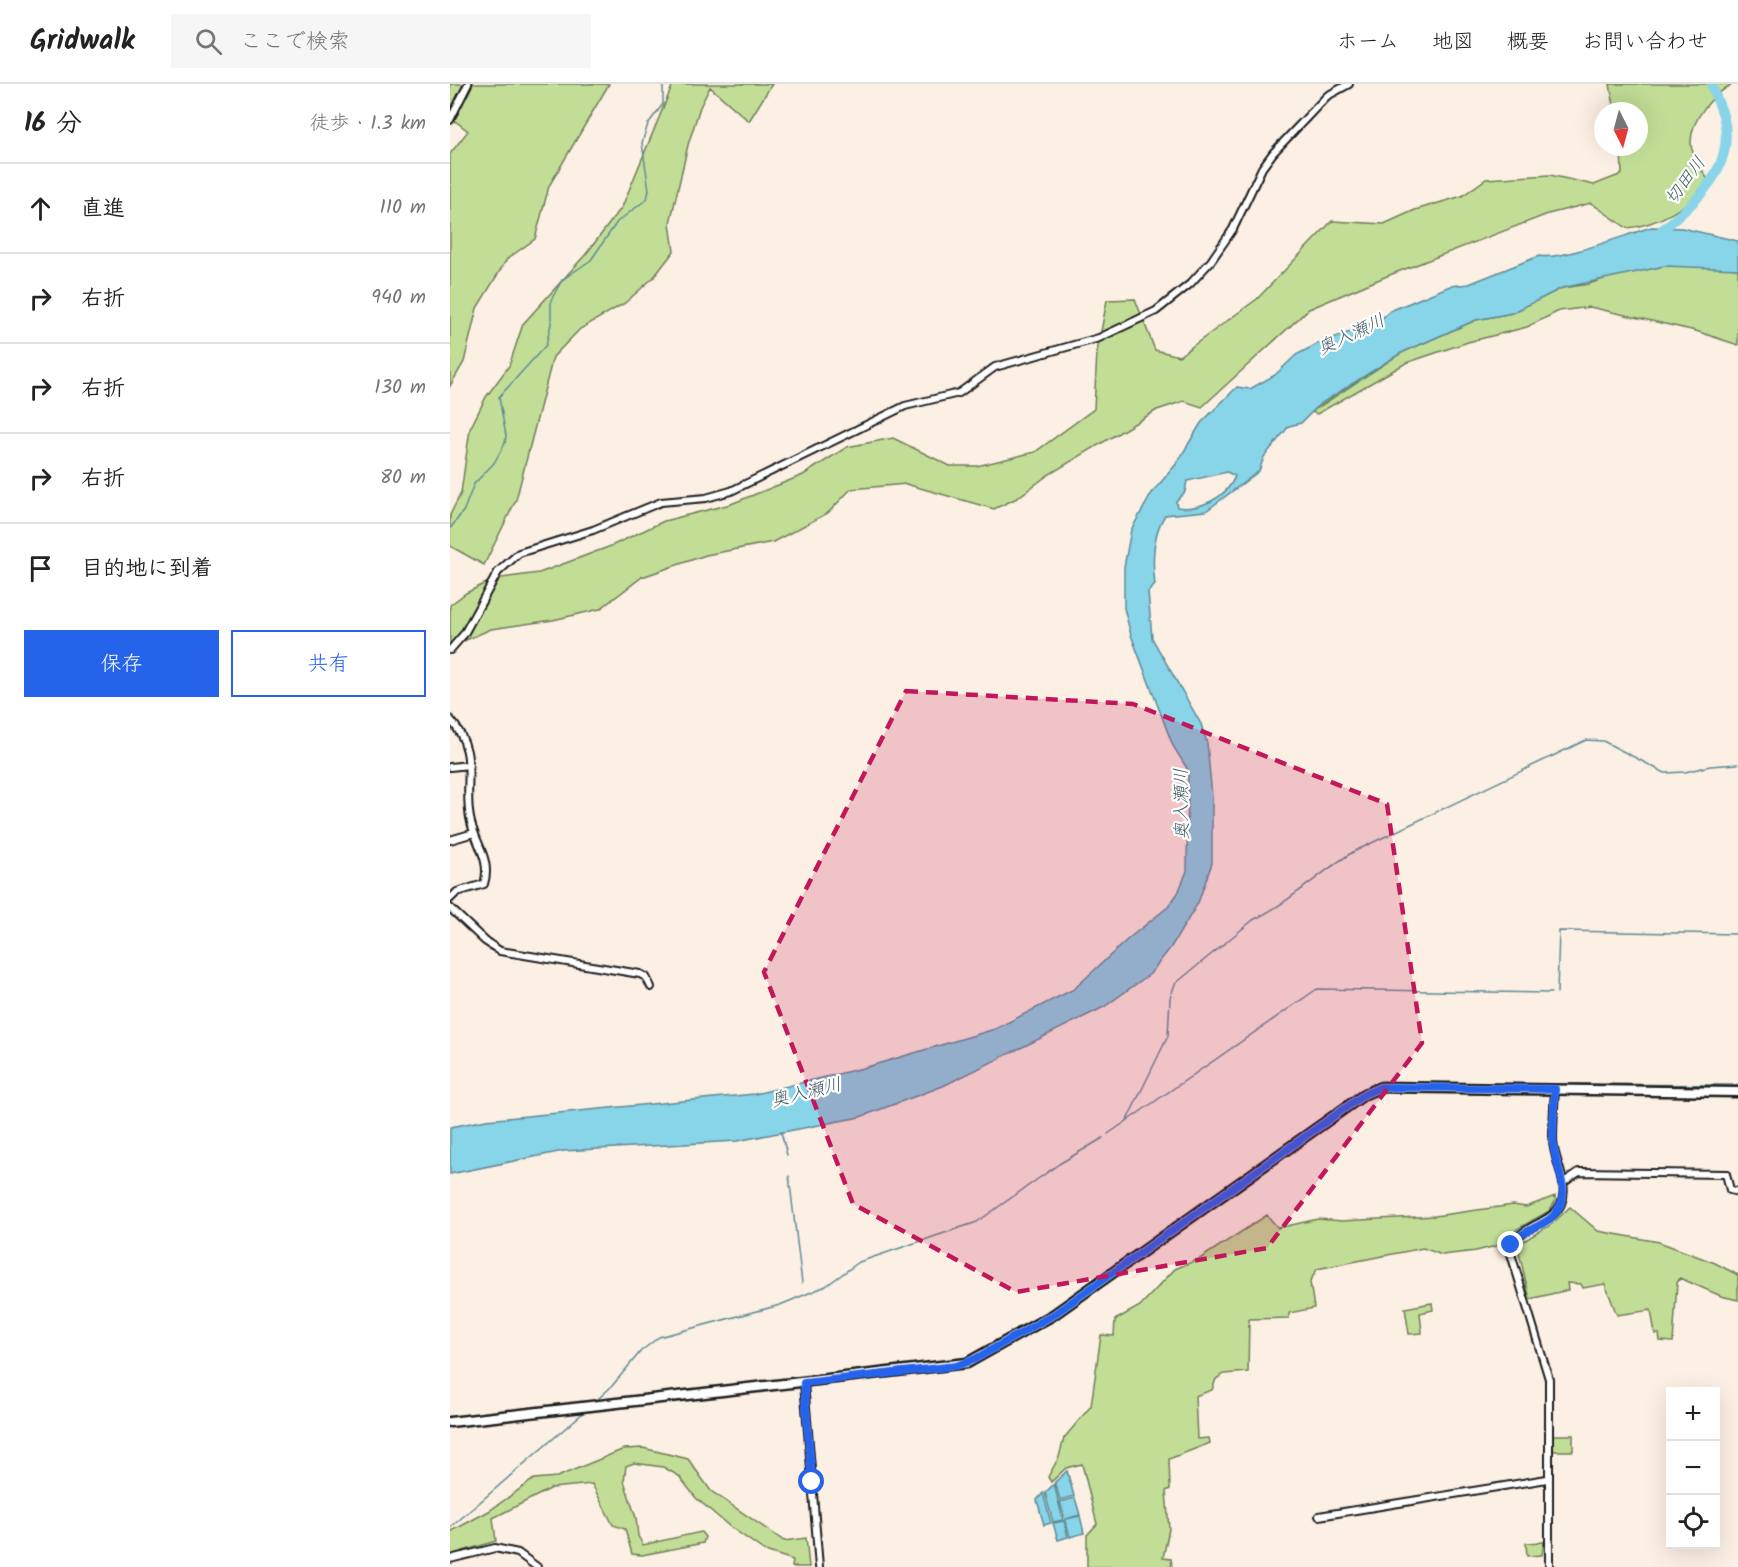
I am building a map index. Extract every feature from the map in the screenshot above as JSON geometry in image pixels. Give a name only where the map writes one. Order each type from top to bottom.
[{"type":"street","points":[[450,120],[468,84]]},
{"type":"street","points":[[450,650],[464,634],[502,567],[519,553],[593,530],[661,502],[706,498],[731,491],[905,406],[959,393],[995,367],[1099,338],[1156,311],[1190,284],[1211,261],[1233,229],[1262,168],[1273,153],[1327,96],[1349,84]]},
{"type":"street","points":[[450,719],[464,743],[469,765],[468,810],[474,833],[486,860],[488,875],[484,884],[457,892],[450,899]]},
{"type":"street","points":[[450,767],[469,765]]},
{"type":"street","points":[[450,840],[474,833]]},
{"type":"street","points":[[450,908],[485,941],[500,951],[640,974],[646,977],[651,987]]},
{"type":"street","points":[[450,1422],[956,1366],[975,1359],[1053,1315],[1375,1089],[1393,1087],[1738,1092]]},
{"type":"street","points":[[1549,1567],[1551,1533],[1547,1479],[1549,1379],[1513,1265],[1511,1245],[1521,1233],[1552,1217],[1561,1203],[1564,1182],[1558,1167],[1553,1141],[1555,1089]]},
{"type":"street","points":[[1564,1182],[1579,1172],[1726,1174],[1730,1190],[1738,1192]]},
{"type":"street","points":[[804,1383],[819,1567]]},
{"type":"street","points":[[1319,1515],[1547,1479]]},
{"type":"street","points":[[450,1559],[495,1548],[519,1553],[537,1567]]},
{"type":"highlighted area","points":[[906,691],[1133,704],[1387,804],[1422,1043],[1267,1248],[1016,1292],[853,1204],[764,972]]},
{"type":"green space","points":[[450,84],[609,84],[549,186],[535,239],[507,259],[477,308],[464,362],[450,386],[450,154],[468,131],[450,117]]},
{"type":"green space","points":[[673,84],[772,84],[749,121],[710,87],[700,107],[688,145],[670,223],[674,251],[654,277],[625,303],[580,329],[553,357],[516,500],[484,565],[450,546],[450,515],[461,493],[470,429],[486,397],[509,366],[523,324],[586,254],[622,207]]},
{"type":"green space","points":[[1610,84],[1733,84],[1725,88],[1704,108],[1694,125],[1691,144],[1693,153],[1709,182],[1693,199],[1673,213],[1650,223],[1627,228],[1591,203],[1548,214],[1387,276],[1309,309],[1202,407],[1184,401],[1157,410],[1048,475],[1017,498],[994,509],[906,484],[851,489],[828,513],[773,542],[706,555],[642,577],[600,609],[553,620],[491,629],[450,647],[450,605],[466,593],[494,579],[539,573],[611,546],[664,521],[731,504],[803,475],[847,447],[893,438],[950,466],[977,466],[1035,452],[1094,409],[1097,352],[1107,300],[1135,299],[1155,350],[1179,356],[1257,299],[1332,221],[1384,224],[1415,210],[1462,196],[1486,179],[1550,175],[1594,185],[1622,174],[1621,156],[1648,156],[1648,102],[1613,102]]},
{"type":"green space","points":[[1700,265],[1738,269],[1738,345],[1696,331],[1590,307],[1559,311],[1527,327],[1468,342],[1406,363],[1317,414],[1311,412],[1401,353],[1476,320],[1512,313],[1562,288],[1665,266]]},
{"type":"green space","points":[[1555,1196],[1555,1202],[1549,1211],[1517,1229],[1504,1244],[1476,1251],[1442,1255],[1423,1248],[1317,1269],[1310,1282],[1314,1308],[1289,1313],[1289,1318],[1249,1319],[1248,1372],[1224,1374],[1216,1379],[1212,1390],[1195,1396],[1197,1439],[1209,1438],[1210,1443],[1169,1459],[1170,1489],[1166,1491],[1169,1529],[1163,1558],[1171,1559],[1172,1567],[1087,1567],[1087,1535],[1097,1524],[1082,1464],[1066,1468],[1051,1482],[1048,1477],[1059,1457],[1064,1438],[1091,1406],[1101,1335],[1114,1336],[1115,1320],[1140,1306],[1175,1269],[1201,1258],[1267,1215],[1278,1228],[1318,1219],[1342,1221],[1435,1216],[1513,1205],[1526,1207]]},
{"type":"green space","points":[[1570,1207],[1598,1231],[1659,1242],[1715,1263],[1738,1275],[1738,1300],[1721,1296],[1680,1278],[1677,1283],[1673,1342],[1660,1341],[1659,1334],[1655,1334],[1651,1310],[1617,1315],[1605,1284],[1583,1288],[1581,1284],[1567,1283],[1568,1290],[1530,1299],[1519,1253],[1522,1242],[1552,1224]]},
{"type":"green space","points":[[1432,1303],[1433,1310],[1420,1313],[1422,1333],[1409,1334],[1405,1308]]},
{"type":"green space","points":[[1553,1435],[1573,1435],[1573,1451],[1553,1451]]},
{"type":"green space","points":[[643,1448],[688,1459],[711,1491],[784,1541],[806,1538],[809,1567],[792,1567],[793,1560],[765,1551],[729,1526],[696,1498],[679,1476],[663,1467],[634,1463],[626,1466],[624,1481],[636,1518],[638,1536],[643,1545],[701,1532],[705,1537],[703,1543],[642,1555],[632,1554],[625,1529],[613,1525],[592,1484],[552,1488],[493,1518],[496,1541],[450,1555],[450,1532],[489,1511],[534,1479],[557,1477],[624,1449]]},
{"type":"green space","points":[[1544,1542],[1542,1555],[1527,1556],[1526,1543]]},
{"type":"water","name":"奥入瀬川","points":[[1652,227],[1682,228],[1738,241],[1738,269],[1665,266],[1562,288],[1512,313],[1476,320],[1401,353],[1320,404],[1301,423],[1289,426],[1264,457],[1259,471],[1206,511],[1165,515],[1155,540],[1153,567],[1155,585],[1148,592],[1152,638],[1201,724],[1207,743],[1212,797],[1212,863],[1198,903],[1171,947],[1150,974],[1104,1007],[943,1086],[860,1117],[737,1141],[563,1151],[450,1174],[450,1127],[486,1120],[755,1094],[867,1067],[995,1029],[1074,989],[1129,938],[1168,907],[1178,893],[1187,871],[1188,770],[1173,746],[1131,635],[1124,608],[1124,567],[1131,530],[1152,493],[1177,463],[1201,423],[1237,387],[1250,389],[1275,375],[1296,355],[1357,327],[1378,322],[1390,311],[1450,286],[1469,284],[1539,256],[1562,255],[1578,251]],"holes":[[[1227,472],[1235,476],[1226,491],[1219,497],[1194,507],[1177,507],[1176,501],[1185,492],[1187,481]]]},
{"type":"water","points":[[1067,1471],[1074,1496],[1060,1500],[1055,1482]]},
{"type":"water","points":[[1054,1484],[1063,1520],[1053,1522],[1045,1493]]},
{"type":"water","points":[[1043,1493],[1051,1523],[1044,1525],[1037,1500]]},
{"type":"water","points":[[1075,1498],[1080,1515],[1066,1519],[1080,1516],[1084,1533],[1070,1537],[1060,1502]]},
{"type":"water","points":[[1064,1521],[1068,1537],[1058,1540],[1053,1523]]},
{"type":"waterway","points":[[450,529],[464,510],[474,484],[494,463],[505,443],[506,436],[499,397],[546,345],[551,324],[551,300],[562,280],[591,260],[617,222],[647,199],[649,190],[642,143],[648,124],[663,104],[663,84]]},
{"type":"waterway","name":"切田川","points":[[1654,237],[1695,201],[1707,187],[1723,156],[1726,138],[1724,119],[1711,84]]},
{"type":"waterway","points":[[1127,1120],[1168,1036],[1170,998],[1175,984],[1253,920],[1279,905],[1353,852],[1586,740],[1603,741],[1665,773],[1738,764]]},
{"type":"waterway","points":[[1557,993],[1559,931],[1738,934]]},
{"type":"waterway","points":[[1108,1134],[1317,989],[1551,993]]},
{"type":"waterway","points":[[1422,1083],[1544,1084]]},
{"type":"waterway","points":[[1367,1089],[1379,1084]]},
{"type":"waterway","points":[[1561,1084],[1738,1085]]},
{"type":"waterway","points":[[781,1132],[787,1155]]},
{"type":"waterway","points":[[598,1399],[641,1351],[659,1337],[780,1305],[826,1286],[859,1262],[977,1222],[1059,1164],[1103,1138]]},
{"type":"waterway","points":[[789,1176],[802,1283]]},
{"type":"waterway","points":[[450,1528],[584,1412]]},
{"type":"route","points":[[812,1482],[804,1383],[956,1366],[975,1359],[1053,1315],[1375,1089],[1381,1087],[1555,1089],[1553,1141],[1558,1167],[1564,1182],[1564,1193],[1552,1217],[1521,1233],[1511,1245]]}]
